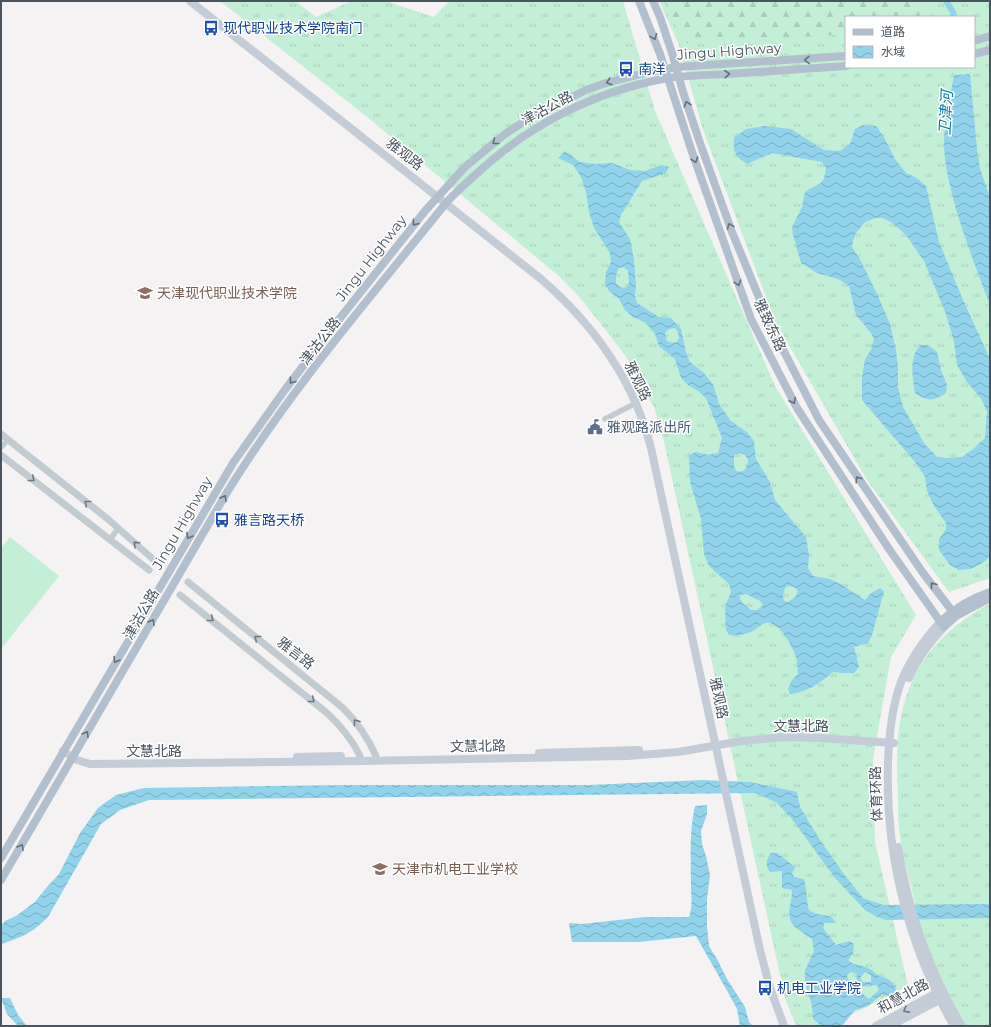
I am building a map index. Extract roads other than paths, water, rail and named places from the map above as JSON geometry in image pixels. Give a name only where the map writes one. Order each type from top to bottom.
[{"type":"main road","name":"雅观路","points":[[190,1],[439,195]]},
{"type":"main road","name":"雅观路","points":[[195,1],[542,279],[567,302],[585,322],[612,358],[637,403],[649,438],[722,769],[768,967],[788,1026]]},
{"type":"main road","name":"雅致东路","points":[[639,1],[665,69],[754,326],[797,408],[890,549],[942,624]]},
{"type":"main road","name":"雅致东路","points":[[653,1],[660,17],[700,144],[732,232],[770,324],[819,420],[923,573],[954,614]]},
{"type":"main road","points":[[975,41],[990,36]]},
{"type":"main road","points":[[975,54],[990,50]]},
{"type":"main road","name":"Jingu Highway","points":[[1,858],[232,463],[329,332],[439,195],[480,154],[505,134],[525,121],[586,90],[626,78],[676,67],[845,56]]},
{"type":"main road","name":"津沽公路","points":[[1,880],[226,494],[260,441],[292,398],[447,202],[487,163],[514,142],[567,110],[629,87],[667,78],[845,66]]},
{"type":"main road","name":"体育环路","points":[[954,1026],[928,959],[913,926],[906,902],[895,819],[892,741],[895,701],[904,674],[917,650],[942,624],[954,614],[977,597],[990,592]]},
{"type":"main road","name":"体育环路","points":[[954,614],[990,598]]},
{"type":"main road","name":"文慧北路","points":[[64,749],[90,764],[143,764],[556,758],[644,755],[678,752],[751,734],[787,732],[892,741]]},
{"type":"main road","name":"文慧北路","points":[[74,755],[95,759],[376,756],[650,750],[717,742]]},
{"type":"main road","name":"雅观路","points":[[730,803],[765,969],[784,1026]]},
{"type":"main road","name":"体育环路","points":[[941,995],[962,1026]]},
{"type":"main road","name":"和慧北路","points":[[876,1026],[941,995]]},
{"type":"main road","name":"和慧北路","points":[[890,1026],[941,995]]},
{"type":"street","points":[[605,419],[637,403]]},
{"type":"street","points":[[1,434],[118,528],[154,561]]},
{"type":"street","points":[[1,448],[8,440]]},
{"type":"street","points":[[1,455],[149,570]]},
{"type":"street","points":[[110,540],[118,528]]},
{"type":"street","name":"雅言路","points":[[188,582],[343,708],[359,727],[376,756]]},
{"type":"street","name":"雅言路","points":[[180,595],[327,713],[343,729],[354,744],[360,756]]},
{"type":"water","points":[[970,74],[980,169],[990,197],[990,305],[957,213],[948,178],[944,151],[945,125],[954,75]]},
{"type":"water","points":[[863,125],[876,126],[884,137],[895,159],[906,173],[917,178],[926,186],[939,242],[990,359],[990,556],[984,562],[971,569],[959,570],[950,565],[939,550],[939,539],[946,529],[946,523],[934,506],[927,491],[925,477],[915,462],[862,400],[862,377],[865,359],[871,350],[874,339],[856,315],[849,286],[838,279],[817,273],[801,263],[792,227],[802,207],[805,192],[822,182],[826,168],[822,162],[772,153],[747,164],[737,156],[734,147],[734,138],[746,129],[765,126],[791,129],[824,150],[840,151],[850,144],[855,129]],"holes":[[[875,218],[882,218],[891,222],[906,235],[924,261],[946,314],[954,342],[957,365],[967,382],[980,397],[987,411],[985,438],[962,457],[937,457],[924,443],[903,407],[898,387],[896,350],[890,324],[861,261],[852,247],[856,233],[864,223]]]},
{"type":"water","points":[[565,151],[580,162],[595,164],[612,163],[630,170],[645,171],[661,165],[669,167],[666,173],[642,181],[621,215],[619,222],[630,239],[634,260],[636,285],[635,296],[637,303],[659,317],[671,318],[681,329],[686,352],[690,362],[703,372],[713,384],[719,404],[731,421],[747,432],[754,441],[756,459],[770,482],[775,500],[806,537],[809,555],[808,568],[813,576],[830,579],[865,600],[870,594],[880,588],[884,591],[872,635],[868,643],[854,647],[859,667],[854,673],[833,672],[802,692],[790,694],[788,689],[792,680],[798,674],[796,656],[786,637],[776,626],[771,623],[762,624],[755,630],[741,635],[729,635],[726,630],[725,607],[731,592],[729,584],[709,566],[704,554],[701,519],[690,482],[689,455],[696,452],[709,455],[718,453],[722,438],[706,398],[681,378],[675,359],[659,346],[655,334],[646,323],[633,317],[625,310],[619,299],[609,291],[605,284],[606,272],[611,262],[610,253],[594,228],[581,177],[573,165],[558,158]],"holes":[[[624,267],[628,271],[629,283],[627,287],[624,288],[618,286],[616,283],[616,275],[619,268]],[[675,328],[678,332],[679,338],[677,342],[672,343],[667,341],[665,333],[669,329]],[[740,453],[745,455],[748,463],[747,468],[744,471],[736,471],[734,466],[734,455]],[[788,586],[794,587],[798,591],[795,597],[788,602],[784,601],[783,595],[785,588]],[[746,594],[760,601],[763,605],[757,610],[751,610],[743,604],[740,595]]]},
{"type":"water","points":[[921,345],[928,345],[937,352],[941,370],[947,385],[946,393],[938,398],[927,399],[915,393],[912,367],[914,355]]},
{"type":"water","points":[[703,780],[750,782],[797,792],[800,807],[820,840],[863,898],[883,905],[990,904],[990,918],[886,920],[877,917],[865,910],[835,878],[792,819],[777,803],[756,793],[149,800],[120,810],[101,824],[48,917],[27,934],[1,944],[1,926],[5,921],[16,916],[35,902],[59,874],[80,833],[98,808],[116,795],[144,788],[345,785],[589,785]]},
{"type":"water","points":[[707,805],[707,814],[701,831],[702,844],[710,875],[707,899],[709,946],[727,979],[745,1007],[749,1022],[753,1026],[740,1026],[737,1009],[696,936],[639,942],[572,942],[569,923],[582,924],[645,917],[689,917],[691,905],[691,846],[693,816],[695,806]]},
{"type":"water","points":[[771,853],[777,853],[795,868],[792,873],[794,877],[804,879],[809,910],[831,917],[836,923],[824,923],[823,928],[836,945],[849,941],[854,944],[853,954],[848,960],[853,964],[867,967],[877,975],[891,981],[895,986],[896,998],[890,999],[888,996],[882,994],[868,1006],[855,1010],[842,1026],[822,1026],[813,1019],[812,1006],[805,981],[805,970],[814,951],[812,939],[792,923],[789,913],[792,890],[782,888],[782,871],[770,872],[767,865]],"holes":[[[851,972],[857,974],[856,984],[852,984],[847,975]],[[865,972],[871,975],[871,982],[863,982],[860,978]],[[877,985],[879,990],[869,999],[860,990],[861,986]]]},
{"type":"water","points":[[1,998],[10,998],[18,1015],[27,1026],[18,1026],[7,1014]]},
{"type":"waterway","name":"卫津河","points":[[946,1],[954,16]]},
{"type":"place","name":"现代职业技术学院南门","points":[[211,28]]},
{"type":"place","name":"南洋","points":[[626,69]]},
{"type":"place","name":"天津现代职业技术学院","points":[[145,293]]},
{"type":"place","name":"雅观路派出所","points":[[595,427]]},
{"type":"place","name":"雅言路天桥","points":[[222,520]]},
{"type":"place","name":"天津市机电工业学校","points":[[380,869]]},
{"type":"place","name":"机电工业学院","points":[[765,988]]}]
